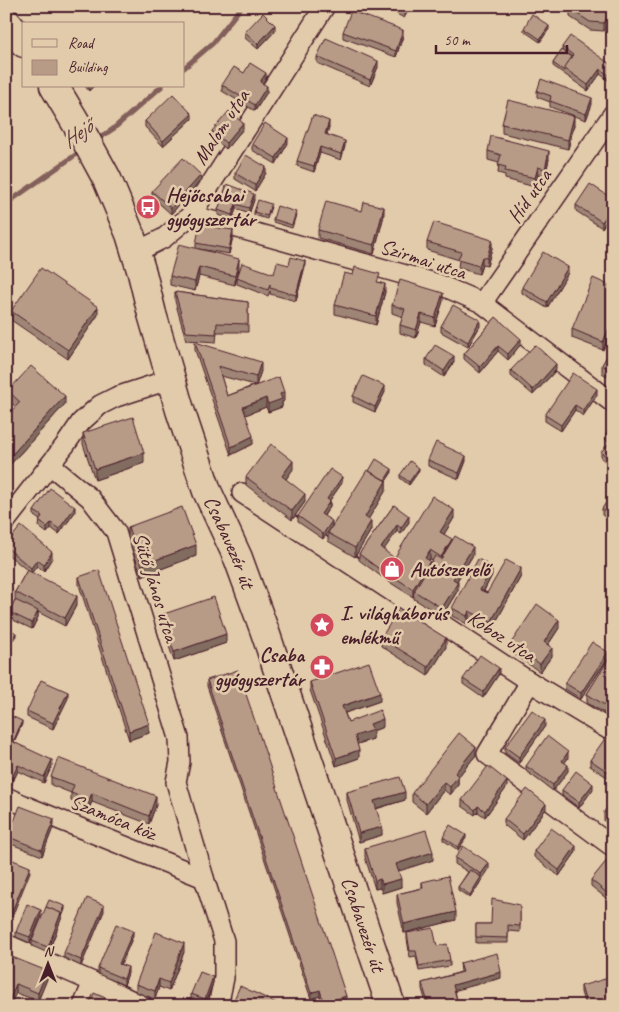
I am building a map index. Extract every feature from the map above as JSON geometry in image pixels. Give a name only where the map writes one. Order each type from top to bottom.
[{"type":"main road","points":[[6,22],[22,41]]},
{"type":"main road","name":"Csabavezér út","points":[[55,88],[96,157],[130,234],[180,410],[207,491],[238,558],[265,632],[391,1006]]},
{"type":"street","name":"Malom utca","points":[[136,252],[164,238],[191,215],[325,6]]},
{"type":"street","name":"Híd utca","points":[[482,303],[613,114]]},
{"type":"street","name":"Szirmai utca","points":[[191,215],[438,284],[482,303],[613,403]]},
{"type":"street","points":[[6,521],[81,422],[100,405],[116,397],[171,379]]},
{"type":"street","name":"Sütő János utca","points":[[50,464],[90,498],[116,532],[172,717]]},
{"type":"street","name":"Koboz utca","points":[[242,493],[530,682],[613,732]]},
{"type":"street","points":[[530,682],[487,754],[613,847]]},
{"type":"street","name":"Szamóca köz","points":[[172,717],[180,738],[180,762],[176,782],[224,942],[224,978],[218,1006]]},
{"type":"street","name":"Szamóca köz","points":[[6,797],[204,878]]},
{"type":"street","points":[[6,944],[93,982],[142,1006]]},
{"type":"street","points":[[82,1006],[93,982]]},
{"type":"building","points":[[393,6],[408,6],[404,12]]},
{"type":"building","points":[[571,6],[613,6],[613,17],[609,15],[604,23],[590,22],[570,9]]},
{"type":"building","points":[[351,11],[403,30],[396,51],[343,32]]},
{"type":"building","points":[[263,13],[275,25],[258,44],[245,32]]},
{"type":"building","points":[[532,14],[549,26],[540,39],[524,28]]},
{"type":"building","points":[[570,36],[613,66],[613,78],[600,69],[588,85],[564,68],[573,55],[562,47]]},
{"type":"building","points":[[326,38],[378,61],[370,80],[317,57]]},
{"type":"building","points":[[562,50],[572,57],[564,71],[553,63]]},
{"type":"building","points":[[250,63],[266,73],[260,82],[267,86],[255,105],[222,85],[234,67],[244,73]]},
{"type":"building","points":[[541,79],[592,98],[586,114],[550,101],[551,96],[537,91]]},
{"type":"building","points":[[173,94],[192,114],[163,141],[145,121]]},
{"type":"building","points":[[508,100],[574,116],[568,140],[502,124]]},
{"type":"building","points":[[229,111],[243,123],[226,143],[212,131]]},
{"type":"building","points":[[313,115],[329,121],[325,134],[345,141],[341,154],[320,147],[314,166],[297,161]]},
{"type":"building","points":[[265,123],[288,138],[276,158],[252,144]]},
{"type":"building","points":[[491,136],[549,151],[545,169],[538,167],[535,178],[505,171],[506,167],[498,165],[501,155],[488,151]]},
{"type":"building","points":[[246,155],[266,167],[255,185],[235,173]]},
{"type":"building","points":[[183,158],[201,175],[171,208],[152,191]]},
{"type":"building","points":[[227,184],[254,194],[249,208],[236,204],[232,215],[218,210]]},
{"type":"building","points":[[590,184],[613,199],[613,206],[602,222],[576,205]]},
{"type":"building","points":[[258,200],[271,204],[267,216],[254,212]]},
{"type":"building","points":[[326,201],[362,211],[364,202],[384,207],[374,245],[318,230]]},
{"type":"building","points":[[277,206],[296,212],[292,225],[273,219]]},
{"type":"building","points":[[434,222],[492,240],[487,258],[482,257],[479,266],[458,260],[461,252],[427,242]]},
{"type":"building","points":[[200,225],[233,230],[229,249],[196,243]]},
{"type":"building","points":[[179,244],[239,259],[235,276],[199,267],[195,282],[170,276]]},
{"type":"building","points":[[543,252],[568,267],[547,302],[522,287]]},
{"type":"building","points":[[291,257],[305,261],[296,295],[270,288],[270,284],[268,290],[237,278],[242,263],[274,274],[277,262],[289,265]]},
{"type":"building","points":[[355,267],[380,274],[377,282],[385,284],[376,316],[335,305],[344,273],[353,275]]},
{"type":"building","points":[[41,268],[98,307],[68,350],[11,311]]},
{"type":"building","points":[[593,278],[613,287],[613,319],[603,342],[572,329]]},
{"type":"building","points":[[400,280],[443,293],[435,318],[421,314],[416,330],[400,325],[405,309],[392,305]]},
{"type":"building","points":[[175,292],[248,302],[248,324],[217,323],[216,334],[186,332]]},
{"type":"building","points":[[453,305],[480,320],[468,342],[441,326]]},
{"type":"building","points":[[496,317],[521,339],[508,354],[498,346],[480,367],[464,354]]},
{"type":"building","points":[[195,342],[261,362],[256,377],[218,366],[227,396],[279,377],[284,392],[280,394],[282,399],[268,404],[266,398],[243,407],[253,436],[231,447]]},
{"type":"building","points":[[435,345],[454,356],[444,371],[426,359]]},
{"type":"building","points":[[535,345],[556,364],[533,390],[511,370]]},
{"type":"building","points":[[613,345],[613,371],[602,365]]},
{"type":"building","points":[[31,366],[65,396],[8,459],[6,458],[6,417],[20,402],[8,391]]},
{"type":"building","points":[[573,373],[597,389],[583,410],[575,405],[561,425],[545,415]]},
{"type":"building","points":[[363,376],[385,386],[375,407],[353,396]]},
{"type":"building","points":[[133,417],[144,453],[95,469],[83,433]]},
{"type":"building","points":[[613,426],[613,456],[610,459],[601,452],[612,440],[606,434]]},
{"type":"building","points":[[436,442],[466,456],[459,473],[428,460]]},
{"type":"building","points":[[271,444],[293,461],[282,476],[305,494],[292,511],[246,477]]},
{"type":"building","points":[[376,459],[392,469],[385,480],[369,471]]},
{"type":"building","points":[[410,461],[419,468],[409,482],[400,475]]},
{"type":"building","points":[[330,469],[342,477],[327,499],[330,501],[321,514],[332,521],[323,534],[298,516]]},
{"type":"building","points":[[367,470],[386,481],[365,517],[371,521],[355,548],[328,533]]},
{"type":"building","points":[[50,488],[75,507],[59,529],[51,523],[47,527],[39,521],[42,516],[34,511]]},
{"type":"building","points":[[613,492],[613,517],[602,509]]},
{"type":"building","points":[[432,496],[454,510],[440,532],[452,539],[441,557],[430,550],[425,558],[430,561],[413,589],[386,572]]},
{"type":"building","points":[[394,505],[409,516],[401,528],[397,525],[381,548],[393,557],[382,571],[359,554]]},
{"type":"building","points":[[182,507],[196,545],[142,565],[128,527]]},
{"type":"building","points":[[21,526],[52,552],[44,565],[37,560],[31,568],[6,547],[6,544]]},
{"type":"building","points":[[455,536],[473,547],[453,579],[458,582],[442,608],[414,591],[435,556],[441,559]]},
{"type":"building","points":[[478,559],[492,567],[480,590],[487,593],[506,560],[521,568],[491,622],[469,611],[467,616],[452,608]]},
{"type":"building","points":[[27,570],[77,596],[65,618],[15,592]]},
{"type":"building","points":[[99,570],[149,724],[129,731],[79,577]]},
{"type":"building","points":[[214,597],[226,634],[174,652],[161,615]]},
{"type":"building","points":[[15,600],[38,611],[32,623],[9,612]]},
{"type":"building","points":[[537,604],[559,620],[544,642],[552,648],[540,664],[511,643]]},
{"type":"building","points":[[399,609],[446,638],[428,667],[381,638]]},
{"type":"building","points":[[6,627],[16,633],[6,646]]},
{"type":"building","points":[[592,642],[608,652],[581,693],[565,683]]},
{"type":"building","points":[[613,652],[613,699],[608,707],[587,694]]},
{"type":"building","points":[[480,655],[499,668],[483,692],[463,679]]},
{"type":"building","points":[[369,662],[380,693],[342,706],[348,722],[380,710],[383,719],[370,724],[373,730],[355,736],[359,750],[336,758],[310,682]]},
{"type":"building","points":[[238,670],[346,996],[324,1003],[320,990],[311,993],[207,680]]},
{"type":"building","points":[[41,680],[68,692],[53,723],[27,711]]},
{"type":"building","points":[[532,710],[545,720],[519,757],[505,747]]},
{"type":"building","points":[[7,714],[22,721],[14,740],[6,736]]},
{"type":"building","points":[[459,733],[476,747],[455,773],[458,776],[450,787],[444,782],[426,804],[412,793]]},
{"type":"building","points":[[547,736],[568,752],[562,761],[568,765],[553,785],[526,766]]},
{"type":"building","points":[[606,737],[613,741],[613,775],[590,760]]},
{"type":"building","points":[[9,740],[52,760],[44,777],[18,765],[10,782],[6,780],[6,746]]},
{"type":"building","points":[[58,758],[156,796],[149,816],[92,793],[89,800],[71,793],[74,785],[51,777]]},
{"type":"building","points":[[488,766],[507,781],[485,811],[478,806],[475,810],[462,800]]},
{"type":"building","points":[[576,771],[593,784],[579,802],[562,790]]},
{"type":"building","points":[[400,777],[405,792],[374,801],[382,827],[359,833],[347,792]]},
{"type":"building","points":[[527,789],[546,804],[523,834],[504,819]]},
{"type":"building","points":[[613,799],[613,819],[604,812]]},
{"type":"building","points":[[20,806],[54,819],[42,850],[6,836],[6,818],[14,821]]},
{"type":"building","points":[[450,825],[466,835],[458,847],[443,837]]},
{"type":"building","points":[[551,828],[576,846],[559,870],[534,851]]},
{"type":"building","points":[[426,830],[433,852],[396,864],[401,879],[382,884],[380,879],[375,881],[365,848]]},
{"type":"building","points":[[463,846],[489,863],[481,874],[455,858]]},
{"type":"building","points":[[612,854],[613,886],[607,893],[591,880]]},
{"type":"building","points":[[13,860],[30,867],[6,926],[6,877]]},
{"type":"building","points":[[470,870],[481,877],[470,895],[458,887]]},
{"type":"building","points":[[448,876],[456,912],[404,924],[397,894],[423,888],[422,882]]},
{"type":"building","points":[[87,898],[104,905],[81,960],[64,953]]},
{"type":"building","points":[[492,899],[520,905],[520,926],[508,925],[508,938],[476,937],[476,924],[491,924]]},
{"type":"building","points":[[49,900],[65,906],[61,916],[61,913],[46,907]]},
{"type":"building","points":[[27,904],[41,910],[30,937],[16,932]]},
{"type":"building","points":[[46,907],[61,913],[48,947],[32,941]]},
{"type":"building","points":[[116,924],[133,931],[119,964],[128,967],[124,979],[98,968]]},
{"type":"building","points":[[433,928],[437,946],[447,944],[450,960],[419,966],[416,951],[410,951],[407,933]]},
{"type":"building","points":[[156,932],[184,943],[169,983],[159,979],[155,991],[136,984]]},
{"type":"building","points":[[497,953],[501,972],[453,985],[458,1004],[451,1006],[429,1006],[422,983],[463,972],[460,963]]},
{"type":"building","points":[[12,957],[47,971],[38,993],[16,984],[6,1006],[6,970]]},
{"type":"building","points":[[200,972],[213,977],[205,999],[191,994]]},
{"type":"building","points":[[612,977],[613,1006],[587,1006],[581,986]]},
{"type":"building","points":[[240,986],[283,1006],[231,1006]]},
{"type":"building","points":[[94,993],[117,1003],[116,1006],[88,1006]]},
{"type":"waterway","name":"Hejő","points":[[185,67],[213,43],[242,6]]},
{"type":"waterway","name":"Hejő","points":[[95,141],[113,129],[160,88]]},
{"type":"waterway","name":"Hejő","points":[[6,204],[81,151]]},
{"type":"place","name":"Hejőcsabai gyógyszertár","points":[[148,207]]},
{"type":"place","name":"Autószerelő","points":[[392,569]]},
{"type":"place","name":"I. világháborús emlékmű","points":[[322,625]]},
{"type":"place","name":"Csaba gyógyszertár","points":[[322,667]]}]
